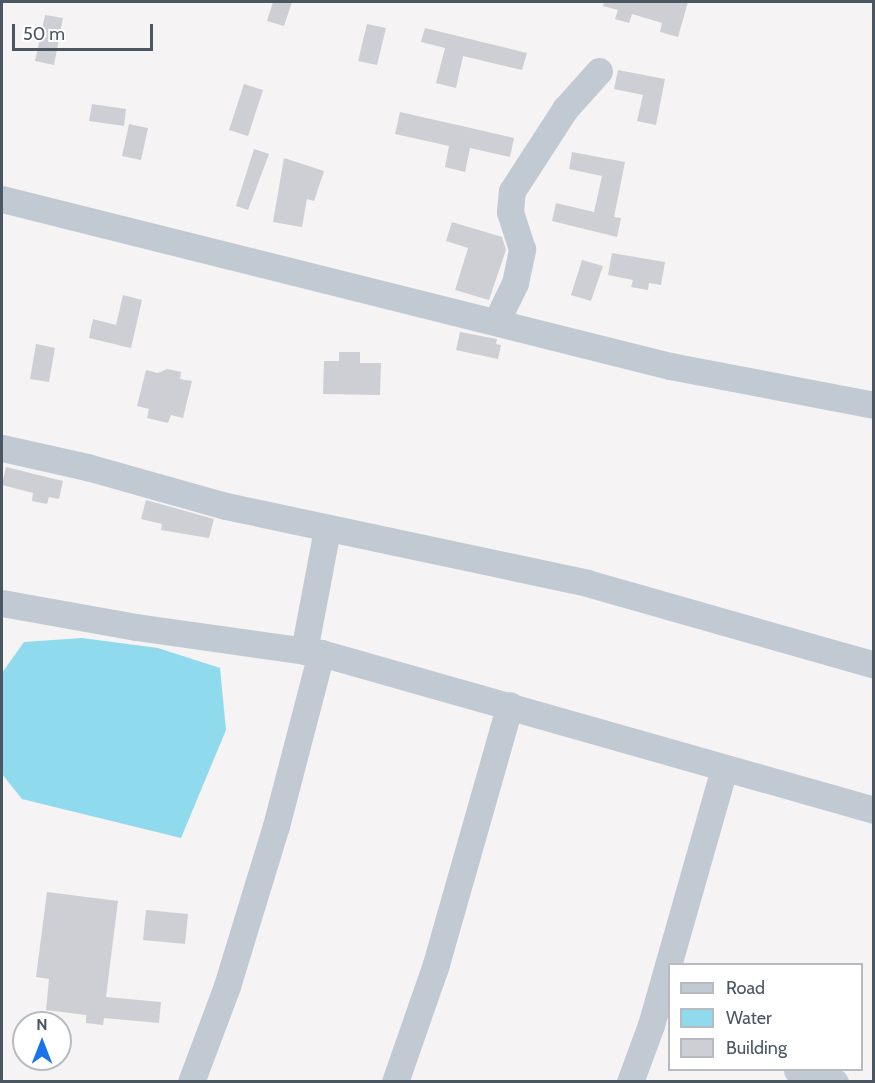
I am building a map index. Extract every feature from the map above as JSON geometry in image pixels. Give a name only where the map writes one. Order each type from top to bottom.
[{"type":"street","points":[[496,322],[515,283],[522,249],[510,212],[512,191],[565,109],[599,70]]},
{"type":"street","points":[[2,199],[670,366],[873,405]]},
{"type":"street","points":[[2,448],[327,528],[587,583],[873,664]]},
{"type":"street","points":[[191,1082],[227,986],[273,838],[313,652],[327,528]]},
{"type":"street","points":[[2,603],[136,627],[313,652],[510,705],[873,810]]},
{"type":"street","points":[[395,1082],[436,964],[510,705]]},
{"type":"street","points":[[676,963],[723,768]]},
{"type":"street","points":[[630,1082],[660,1028],[668,995]]},
{"type":"street","points":[[799,1071],[836,1082]]},
{"type":"water","points":[[82,638],[158,648],[220,668],[226,730],[181,838],[22,799],[2,774],[2,673],[24,642]]},
{"type":"building","points":[[273,2],[292,2],[284,26],[267,21]]},
{"type":"building","points":[[604,2],[688,2],[678,37],[660,32],[662,23],[632,14],[629,23],[615,19],[618,10],[603,6]]},
{"type":"building","points":[[45,15],[63,18],[54,65],[35,61]]},
{"type":"building","points":[[367,24],[386,28],[377,65],[358,61]]},
{"type":"building","points":[[425,28],[527,53],[522,70],[463,56],[456,88],[436,83],[445,48],[421,42]]},
{"type":"building","points":[[618,70],[665,79],[656,125],[637,121],[643,95],[614,89]]},
{"type":"building","points":[[244,84],[263,90],[248,136],[229,130]]},
{"type":"building","points":[[92,104],[126,109],[124,126],[89,121]]},
{"type":"building","points":[[400,112],[514,138],[510,157],[470,148],[465,172],[445,167],[449,146],[395,134]]},
{"type":"building","points":[[129,124],[148,128],[141,160],[122,156]]},
{"type":"building","points":[[254,149],[269,154],[248,210],[236,206]]},
{"type":"building","points":[[572,152],[625,162],[614,217],[621,218],[617,237],[552,221],[556,203],[594,212],[602,176],[569,169]]},
{"type":"building","points":[[284,158],[324,171],[314,201],[307,199],[302,227],[273,222]]},
{"type":"building","points":[[452,222],[502,237],[506,250],[489,300],[455,290],[468,248],[446,241]]},
{"type":"building","points":[[612,253],[665,262],[661,285],[649,283],[648,290],[631,287],[633,280],[608,275]]},
{"type":"building","points":[[582,260],[603,266],[591,301],[571,295]]},
{"type":"building","points":[[123,295],[142,300],[131,348],[89,338],[93,319],[116,325]]},
{"type":"building","points":[[460,332],[497,339],[496,344],[501,345],[498,359],[456,350]]},
{"type":"building","points":[[36,344],[55,348],[49,382],[30,379]]},
{"type":"building","points":[[339,352],[360,352],[360,363],[381,363],[380,395],[323,394],[324,361],[339,361]]},
{"type":"building","points":[[167,369],[181,372],[180,379],[192,381],[183,418],[171,415],[168,423],[147,418],[149,409],[137,406],[146,370],[158,373]]},
{"type":"building","points":[[6,467],[63,481],[59,499],[49,497],[47,504],[32,501],[33,493],[2,485]]},
{"type":"building","points":[[146,500],[214,519],[209,538],[161,530],[162,524],[141,519]]},
{"type":"building","points":[[47,892],[118,901],[106,997],[161,1002],[159,1023],[104,1018],[103,1025],[86,1023],[86,1015],[72,1013],[72,1011],[46,1010],[49,979],[36,977]]},
{"type":"building","points":[[146,910],[188,914],[185,944],[143,940]]}]
